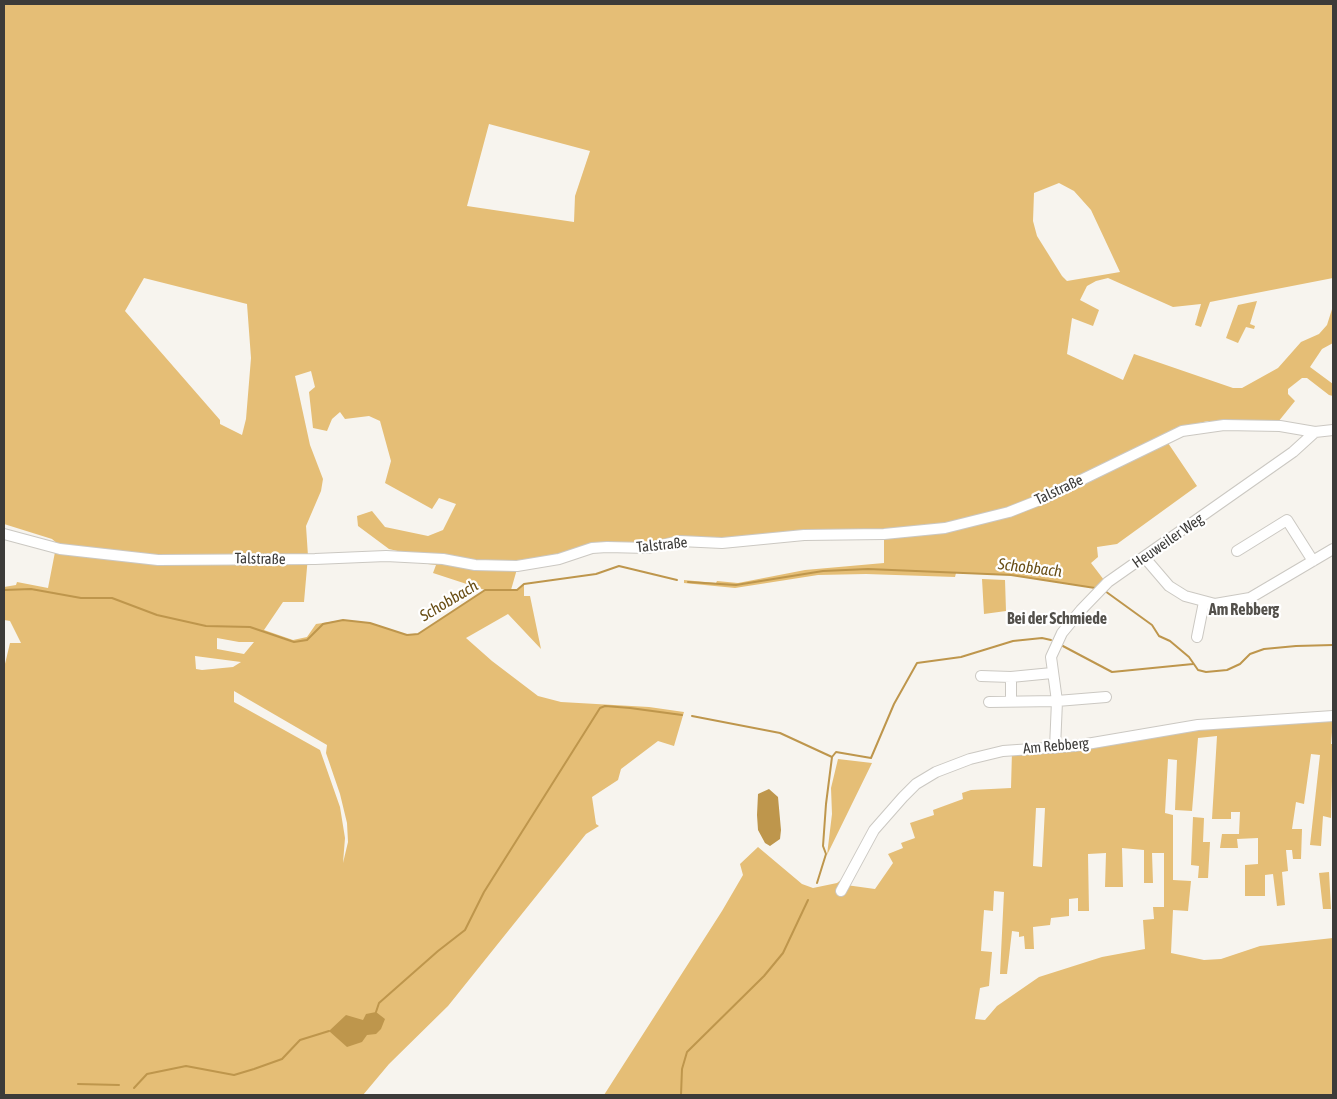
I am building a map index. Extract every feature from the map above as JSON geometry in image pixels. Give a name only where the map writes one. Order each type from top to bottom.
[{"type":"street","name":"Talstraße","points":[[4,534],[60,549],[158,560],[315,560],[386,556],[516,566],[559,559],[592,548],[607,546],[648,548],[680,541],[722,542],[821,534],[884,534],[945,528],[1009,512],[1042,499],[1182,431],[1224,425],[1280,426],[1333,434]]},
{"type":"street","name":"Heuweiler Weg","points":[[1055,748],[1057,701],[1051,657],[1054,645],[1081,610],[1100,590],[1293,452],[1315,432]]},
{"type":"street","points":[[1237,551],[1288,520],[1313,562]]},
{"type":"street","points":[[1145,558],[1169,586],[1185,596],[1215,604],[1250,598],[1333,549]]},
{"type":"street","points":[[1198,637],[1204,602]]},
{"type":"street","points":[[981,676],[1011,677],[1052,673]]},
{"type":"street","points":[[1011,677],[1011,701]]},
{"type":"street","points":[[989,702],[1057,701],[1106,697]]},
{"type":"street","name":"Am Rebberg","points":[[840,891],[874,830],[916,784],[936,772],[992,753],[1055,748],[1198,725],[1333,716]]},
{"type":"shaded area","points":[[4,4],[1333,4],[1333,278],[1210,302],[1201,327],[1195,325],[1201,304],[1173,307],[1108,278],[1096,281],[1087,286],[1080,300],[1099,310],[1093,326],[1072,318],[1067,354],[1123,380],[1134,354],[1233,388],[1242,388],[1278,368],[1301,342],[1319,334],[1327,325],[1333,306],[1333,343],[1322,349],[1310,367],[1333,384],[1333,396],[1307,378],[1302,378],[1288,389],[1288,394],[1295,401],[1278,422],[1208,421],[1182,427],[1166,440],[1197,486],[1117,544],[1097,547],[1098,557],[1091,563],[1104,580],[1095,588],[1011,575],[956,573],[955,577],[866,574],[818,575],[735,588],[684,583],[684,580],[738,583],[805,570],[884,563],[884,537],[607,544],[517,569],[511,590],[517,590],[524,584],[524,596],[530,596],[541,649],[508,614],[466,638],[492,661],[538,696],[561,702],[649,707],[684,712],[674,746],[658,741],[621,769],[618,780],[592,797],[596,824],[599,826],[586,834],[448,1006],[389,1064],[363,1095],[4,1095],[4,668],[10,643],[21,643],[10,621],[4,620],[4,587],[16,585],[17,582],[48,588],[55,552],[60,546],[52,539],[4,524]],"holes":[[[489,124],[590,151],[575,196],[574,222],[467,206]],[[1059,183],[1074,191],[1091,210],[1120,272],[1067,281],[1037,236],[1033,221],[1034,193]],[[144,278],[247,304],[251,358],[246,419],[242,435],[220,424],[220,420],[125,311]],[[311,371],[315,387],[309,392],[313,428],[327,431],[332,419],[340,412],[345,419],[369,416],[380,421],[391,461],[385,483],[432,509],[439,498],[456,504],[443,530],[428,536],[385,527],[372,511],[357,516],[358,526],[389,549],[406,553],[411,562],[436,565],[433,573],[485,590],[418,634],[407,635],[370,623],[343,620],[316,624],[307,637],[293,640],[264,630],[283,602],[304,602],[308,556],[306,526],[321,491],[323,479],[310,445],[295,376]],[[217,638],[239,642],[254,642],[244,654],[217,649]],[[195,656],[241,662],[233,667],[196,669]],[[234,691],[327,745],[326,753],[340,794],[347,823],[348,842],[343,863],[345,838],[340,807],[320,750],[234,702]]]},
{"type":"shaded area","points":[[1257,301],[1250,324],[1255,326],[1254,329],[1246,327],[1238,343],[1226,338],[1238,305]]},
{"type":"shaded area","points":[[982,579],[1005,580],[1006,611],[984,614]]},
{"type":"shaded area","points":[[1333,720],[1331,744],[1333,744],[1331,818],[1323,816],[1321,846],[1310,845],[1320,755],[1311,754],[1304,804],[1296,802],[1292,829],[1302,829],[1301,859],[1293,859],[1292,850],[1286,850],[1288,871],[1282,872],[1285,905],[1277,906],[1273,874],[1265,875],[1265,896],[1245,896],[1245,865],[1258,864],[1258,838],[1237,839],[1238,848],[1220,848],[1222,834],[1239,834],[1240,812],[1231,812],[1231,819],[1212,819],[1217,736],[1198,738],[1192,811],[1175,810],[1177,760],[1168,759],[1165,813],[1173,815],[1173,880],[1191,881],[1188,911],[1173,910],[1171,953],[1204,960],[1221,959],[1260,946],[1333,938],[1333,1095],[604,1095],[722,911],[743,875],[740,864],[758,847],[802,884],[813,888],[837,883],[848,874],[846,885],[875,889],[893,863],[888,854],[903,848],[901,843],[915,838],[910,823],[934,815],[933,810],[963,799],[962,793],[971,790],[1011,788],[1012,751],[1151,733]],"holes":[[[1036,808],[1045,808],[1042,867],[1033,866]],[[1122,848],[1144,850],[1144,883],[1153,883],[1152,853],[1164,853],[1164,907],[1153,907],[1154,919],[1143,920],[1145,949],[1102,957],[1039,977],[997,1006],[985,1020],[975,1019],[980,988],[989,986],[992,952],[981,951],[984,910],[993,911],[994,891],[1004,892],[1000,974],[1007,974],[1012,931],[1019,932],[1019,937],[1024,936],[1025,949],[1034,949],[1033,927],[1050,925],[1051,918],[1069,916],[1069,899],[1078,898],[1078,911],[1089,911],[1088,854],[1106,853],[1105,887],[1123,887]]]},
{"type":"shaded area","points":[[838,759],[872,763],[827,855],[832,814],[831,788]]},
{"type":"shaded area","points":[[769,789],[778,797],[781,830],[780,839],[770,846],[765,843],[758,830],[757,815],[758,794]]},
{"type":"shaded area","points":[[1193,817],[1204,818],[1203,842],[1210,842],[1208,878],[1198,878],[1199,866],[1191,865]]},
{"type":"shaded area","points":[[1329,872],[1331,909],[1323,909],[1319,873]]},
{"type":"shaded area","points":[[376,1012],[385,1019],[381,1029],[376,1034],[367,1035],[362,1042],[347,1047],[329,1031],[346,1015],[363,1020],[366,1014]]},
{"type":"waterway","name":"Schobbach","points":[[4,590],[31,589],[81,598],[112,598],[157,615],[206,626],[250,627],[294,642],[307,640],[323,624],[343,620],[370,623],[407,635],[418,634],[485,590],[517,590],[524,584],[596,574],[619,566],[677,580]]},
{"type":"waterway","name":"Schobbach","points":[[688,582],[736,585],[823,571],[868,569],[1011,575],[1095,588]]},
{"type":"waterway","name":"Schobbach","points":[[1105,591],[1152,625],[1159,636],[1170,641],[1189,657],[1198,670],[1206,672],[1227,670],[1240,664],[1250,654],[1264,649],[1333,645]]},
{"type":"waterway","points":[[692,716],[780,733],[832,757],[836,752],[871,758],[894,704],[917,663],[961,657],[1013,641],[1042,638],[1051,640]]},
{"type":"waterway","points":[[1061,645],[1112,672],[1193,664]]},
{"type":"waterway","points":[[376,1012],[379,1003],[465,930],[484,892],[600,708],[605,706],[630,708],[682,715]]},
{"type":"waterway","points":[[817,883],[826,854],[823,846],[832,757]]},
{"type":"waterway","points":[[681,1095],[682,1069],[687,1052],[764,976],[783,953],[808,900]]},
{"type":"waterway","points":[[134,1088],[147,1074],[186,1066],[234,1075],[282,1059],[300,1040],[329,1031]]},
{"type":"waterway","points":[[78,1084],[119,1085]]},
{"type":"district","name":"Am Rebberg","points":[[1244,610]]},
{"type":"district","name":"Bei der Schmiede","points":[[1057,619]]}]
